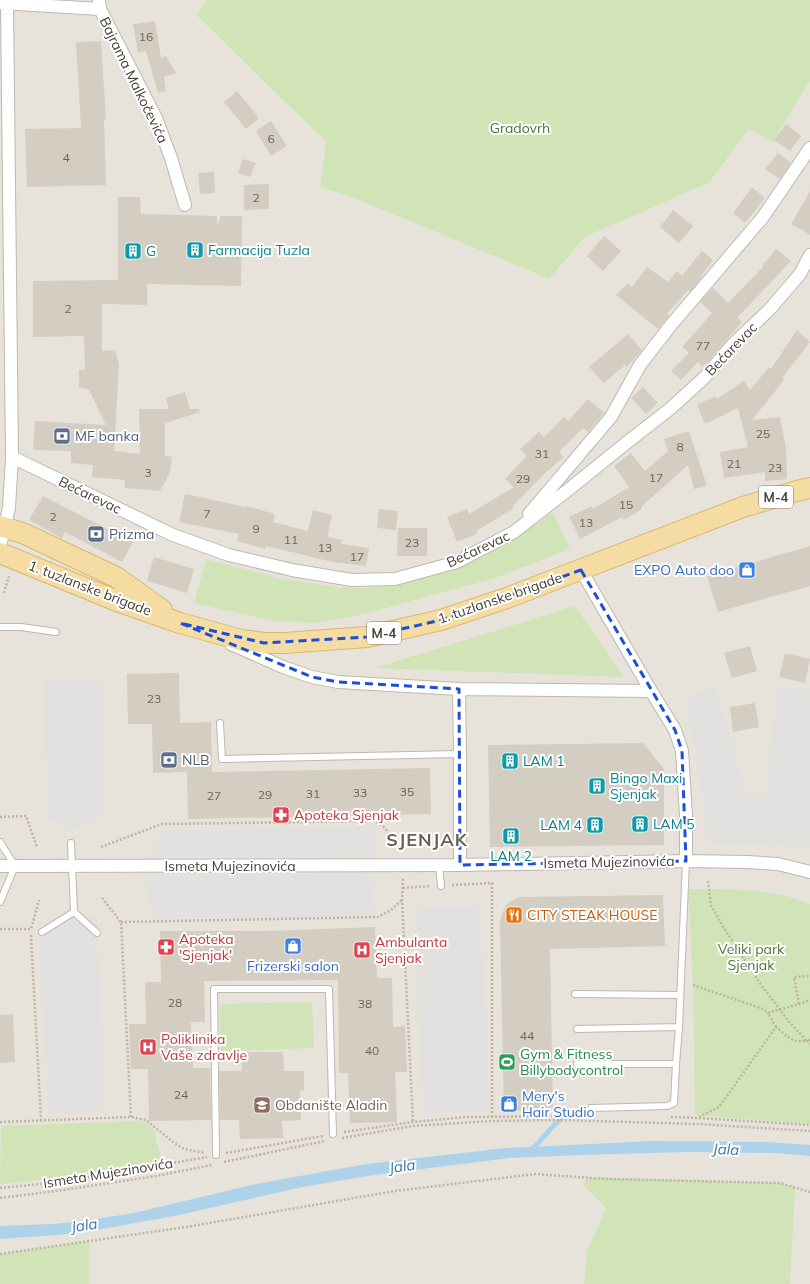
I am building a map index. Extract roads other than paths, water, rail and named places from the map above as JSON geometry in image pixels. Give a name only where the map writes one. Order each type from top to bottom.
[{"type":"main road","name":"1. tuzlanske brigade","points":[[0,553],[117,601],[180,623],[242,640],[264,643],[286,643],[367,637],[448,617],[504,599],[743,507],[810,488]]},
{"type":"main road","name":"1. tuzlanske brigade","points":[[1,533],[26,534],[116,577],[180,623]]},
{"type":"street","points":[[1,533],[9,508],[12,457],[5,368],[4,2],[100,4]]},
{"type":"street","name":"Bajrama Malkočevića","points":[[100,4],[156,118],[171,158],[185,205]]},
{"type":"street","points":[[514,532],[611,417],[640,365],[671,325],[763,217],[810,148]]},
{"type":"street","name":"Bećarevac","points":[[12,457],[173,535],[229,555],[292,570],[352,580],[395,579],[457,562],[514,532],[568,490],[671,408],[705,377],[732,345],[770,309],[800,274],[810,255]]},
{"type":"street","name":"Ismeta Mujezinovića","points":[[581,570],[651,692],[675,730],[682,751],[686,816],[686,861]]},
{"type":"street","points":[[180,623],[283,667],[312,677],[338,682],[459,689],[651,692]]},
{"type":"street","points":[[459,689],[460,865]]},
{"type":"street","name":"Ismeta Mujezinovića","points":[[0,866],[460,865],[686,861],[778,864],[810,872]]},
{"type":"lane","points":[[0,627],[21,627],[56,632]]},
{"type":"lane","points":[[220,723],[222,758],[460,754]]},
{"type":"lane","points":[[0,842],[16,866],[0,902]]},
{"type":"lane","points":[[71,843],[74,912],[98,933]]},
{"type":"lane","points":[[591,1108],[667,1106],[674,1103],[679,1027],[686,861]]},
{"type":"lane","points":[[439,865],[441,886]]},
{"type":"lane","points":[[42,932],[74,912]]},
{"type":"lane","points":[[216,1155],[214,989],[329,989],[335,1136]]},
{"type":"lane","points":[[575,994],[680,995]]},
{"type":"lane","points":[[577,1029],[679,1027]]},
{"type":"lane","points":[[577,1064],[676,1064]]},
{"type":"water","name":"Jala","points":[[652,1141],[767,1142],[810,1145],[810,1156],[774,1153],[688,1152],[510,1158],[374,1175],[303,1187],[179,1215],[91,1231],[0,1239],[0,1226],[83,1221],[134,1213],[256,1184],[366,1164],[506,1148]]},
{"type":"waterway","points":[[531,1151],[560,1120]]},
{"type":"place","name":"Farmacija Tuzla","points":[[195,250]]},
{"type":"place","name":"G","points":[[133,251]]},
{"type":"place","name":"MF banka","points":[[62,436]]},
{"type":"place","name":"Prizma","points":[[96,534]]},
{"type":"place","name":"EXPO Auto doo","points":[[747,570]]},
{"type":"place","name":"NLB","points":[[169,760]]},
{"type":"place","name":"LAM 1","points":[[510,761]]},
{"type":"place","name":"Bingo Maxi Sjenjak","points":[[597,786]]},
{"type":"place","name":"Apoteka Sjenjak","points":[[281,815]]},
{"type":"place","name":"LAM 5","points":[[640,824]]},
{"type":"place","name":"LAM 4","points":[[595,825]]},
{"type":"place","name":"LAM 2","points":[[511,836]]},
{"type":"place","name":"CITY STEAK HOUSE","points":[[514,915]]},
{"type":"place","name":"Frizerski salon","points":[[293,946]]},
{"type":"place","name":"Apoteka 'Sjenjak'","points":[[166,947]]},
{"type":"place","name":"Ambulanta Sjenjak","points":[[362,950]]},
{"type":"place","name":"Poliklinika Vaše zdravlje","points":[[148,1047]]},
{"type":"place","name":"Gym & Fitness Billybodycontrol","points":[[507,1062]]},
{"type":"place","name":"Mery's Hair Studio","points":[[509,1104]]},
{"type":"place","name":"Obdanište Aladin","points":[[262,1105]]},
{"type":"district","name":"SJENJAK","points":[[427,839]]},
{"type":"park label","name":"Gradovrh","points":[[520,128]]},
{"type":"park label","name":"Veliki park Sjenjak","points":[[751,958]]}]
